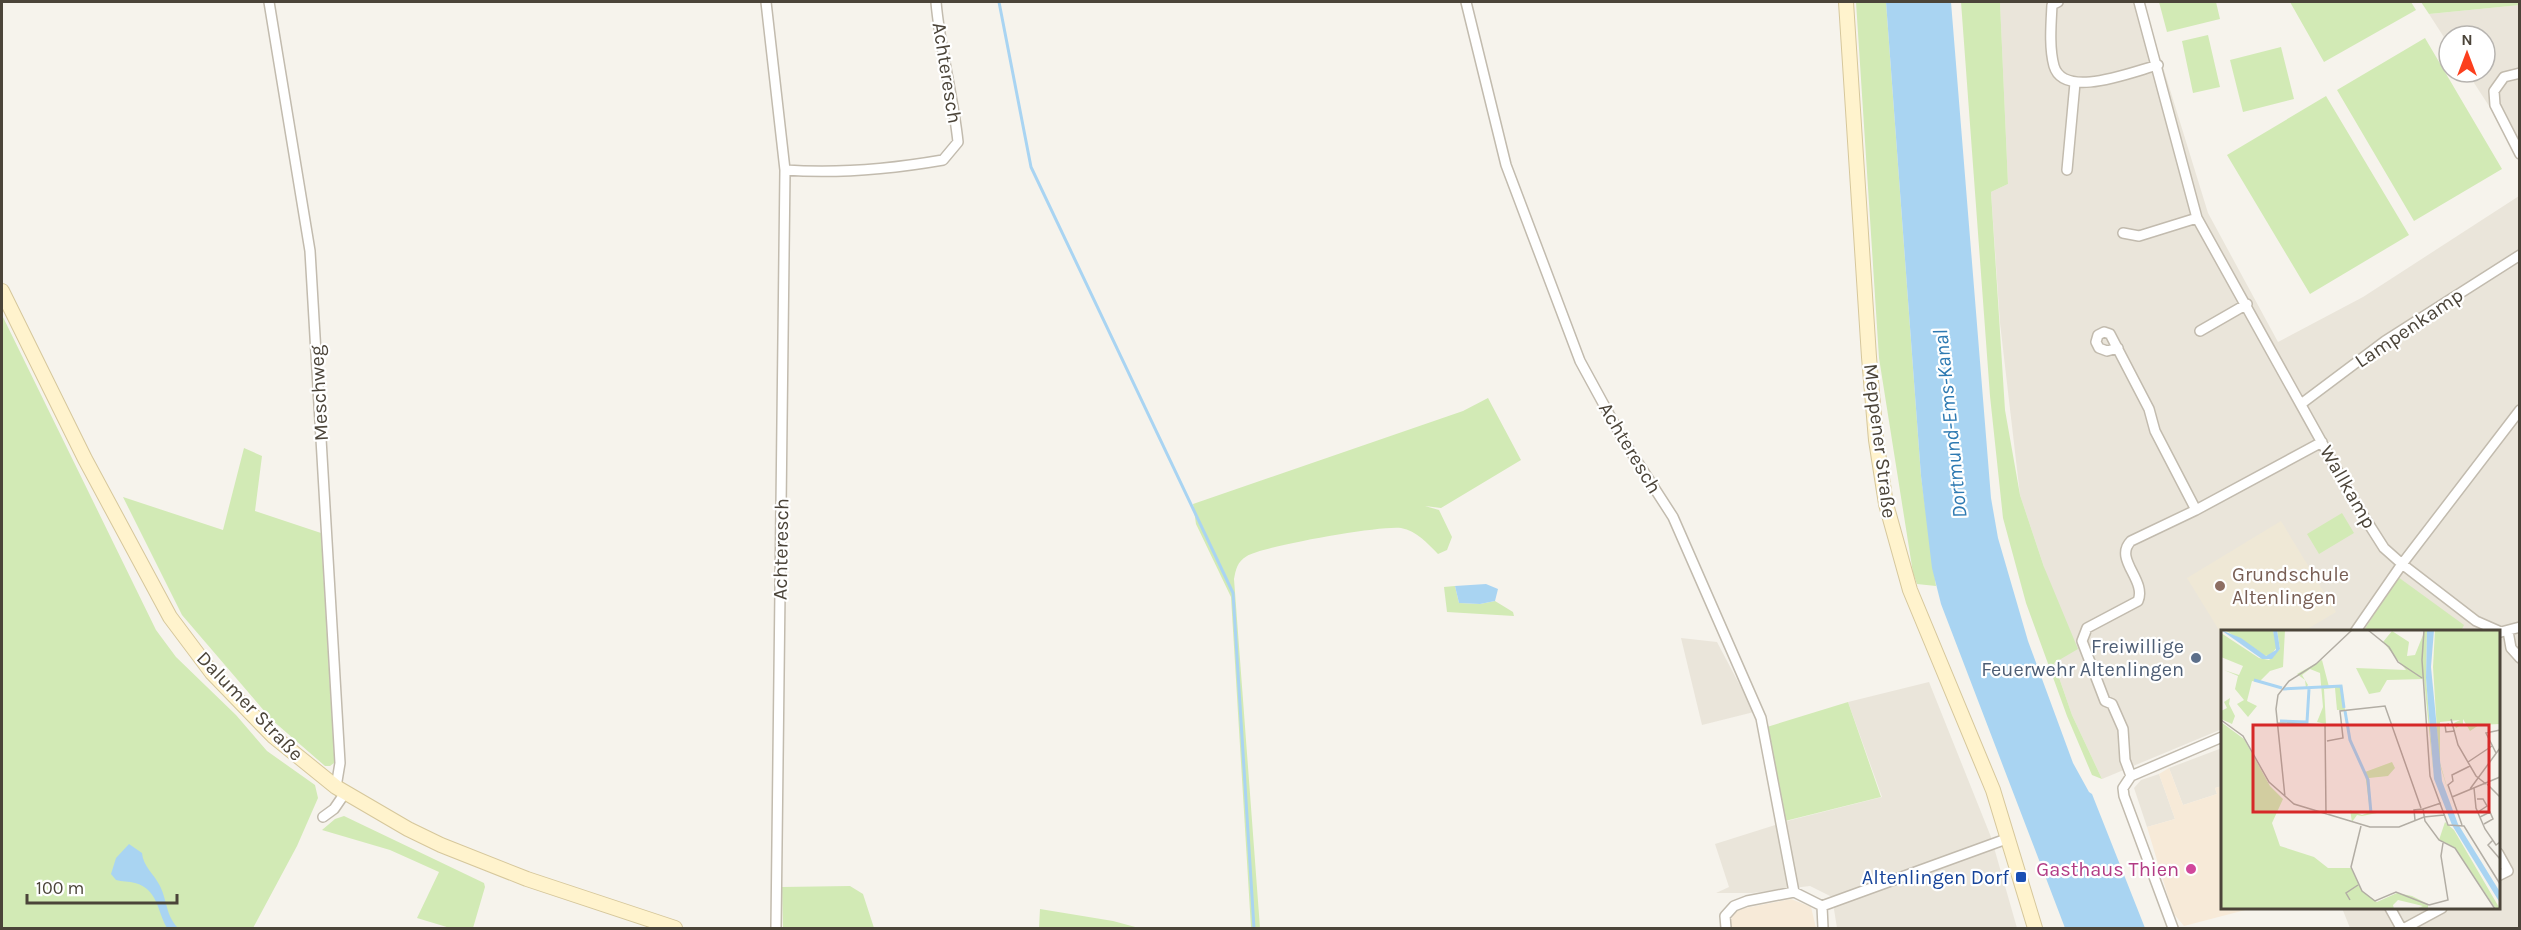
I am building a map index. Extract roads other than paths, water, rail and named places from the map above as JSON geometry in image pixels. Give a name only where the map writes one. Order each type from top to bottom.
[{"type":"main road","name":"Meppener Straße","points":[[1846,2],[1872,393],[1876,440],[1886,504],[1910,590],[1993,790],[2035,928]]},
{"type":"main road","name":"Dalumer Straße","points":[[2,291],[85,459],[170,617],[212,673],[273,736],[341,790],[408,829],[474,859],[527,879],[675,928]]},
{"type":"street","name":"Meschweg","points":[[269,2],[310,251],[341,790]]},
{"type":"street","name":"Achteresch","points":[[766,2],[785,170],[776,928]]},
{"type":"street","name":"Achteresch","points":[[785,170],[826,173],[943,160],[958,141],[955,110],[939,37],[936,2]]},
{"type":"street","name":"Achteresch","points":[[1466,2],[1506,165],[1580,361],[1622,438],[1672,517],[1761,718],[1794,892]]},
{"type":"street","points":[[2058,2],[2052,5],[2054,67],[2062,79],[2074,83],[2091,82],[2158,65]]},
{"type":"street","name":"Wallkamp","points":[[2139,2],[2158,65],[2197,218],[2322,442],[2384,548],[2476,621],[2493,630]]},
{"type":"street","points":[[2520,73],[2505,77],[2494,92],[2495,105],[2520,154]]},
{"type":"street","points":[[2067,170],[2074,83]]},
{"type":"street","points":[[2123,233],[2139,236],[2197,218]]},
{"type":"street","name":"Lampenkamp","points":[[2301,404],[2385,341],[2520,255]]},
{"type":"street","points":[[2200,331],[2247,304]]},
{"type":"street","points":[[2118,348],[2150,409],[2156,432],[2196,510]]},
{"type":"street","points":[[2356,630],[2402,564],[2520,410]]},
{"type":"street","points":[[2131,776],[2125,760],[2122,729],[2112,704],[2105,701],[2082,641],[2087,628],[2138,601],[2140,588],[2125,555],[2126,546],[2131,541],[2196,510],[2322,442]]},
{"type":"street","points":[[2500,632],[2520,627]]},
{"type":"street","points":[[2508,631],[2511,648],[2520,658]]},
{"type":"street","points":[[2173,928],[2123,788],[2131,776],[2221,738]]},
{"type":"street","points":[[323,817],[334,809],[341,790]]},
{"type":"street","points":[[1726,928],[1725,916],[1734,906],[1748,901],[1794,892],[1822,906],[2008,838]]},
{"type":"street","points":[[2500,855],[2508,871],[2500,875]]},
{"type":"street","points":[[1822,906],[1823,928]]},
{"type":"street","points":[[2391,909],[2403,928],[2440,909]]},
{"type":"water","name":"Dortmund-Ems-Kanal","points":[[1886,2],[1951,2],[1991,498],[1998,538],[2028,641],[2073,763],[2092,794],[2145,928],[2065,928],[1941,604],[1932,568],[1921,476]]},
{"type":"water","points":[[1486,584],[1498,589],[1495,601],[1480,604],[1459,603],[1455,586]]},
{"type":"water","points":[[129,844],[142,853],[147,866],[160,886],[171,918],[178,928],[167,928],[153,895],[148,890],[135,883],[116,880],[111,874],[116,858]]},
{"type":"waterway","points":[[999,2],[1031,167],[1233,593],[1254,928]]},
{"type":"place","name":"Grundschule Altenlingen","points":[[2220,586]]},
{"type":"place","name":"Freiwillige Feuerwehr Altenlingen","points":[[2196,658]]},
{"type":"place","name":"Gasthaus Thien","points":[[2191,869]]},
{"type":"place","name":"Altenlingen Dorf","points":[[2021,877]]}]
